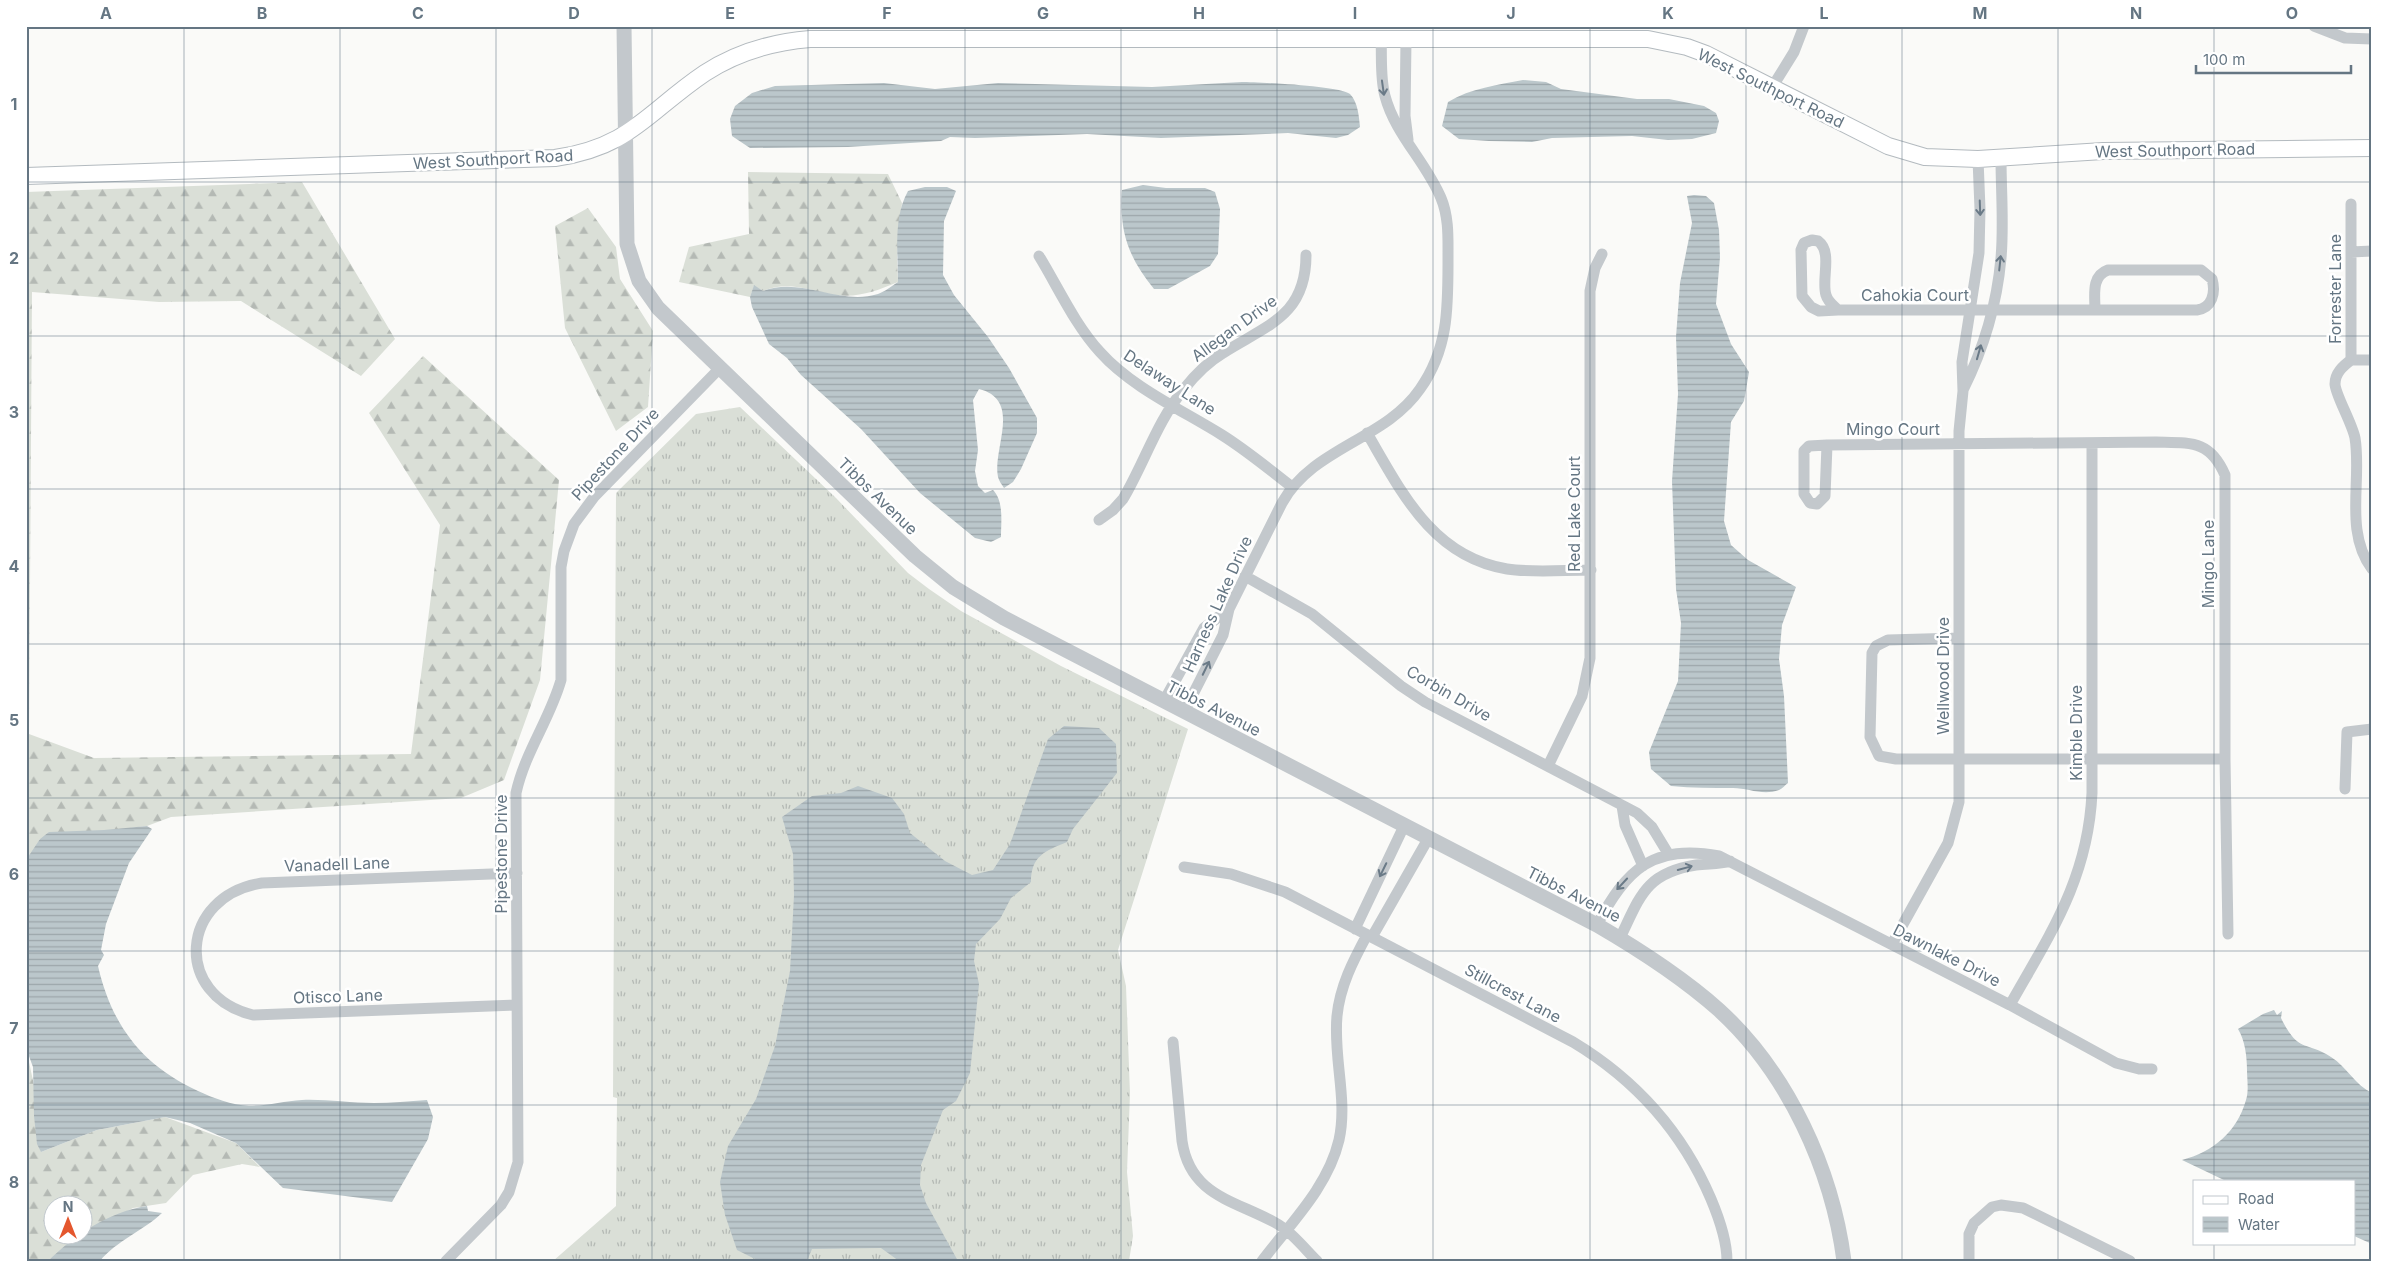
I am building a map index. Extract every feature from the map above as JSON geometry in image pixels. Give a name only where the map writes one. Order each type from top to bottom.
[{"type":"main road","name":"West Southport Road","points":[[26,176],[555,158],[579,154],[602,147],[624,136],[709,71],[735,57],[758,49],[800,40],[1406,40],[1626,32],[1648,40],[1687,47],[1773,86],[1888,146],[1925,158],[1978,159],[2103,151],[2372,148]]},
{"type":"street","name":"Tibbs Avenue","points":[[624,26],[626,235],[634,269],[650,299],[718,369],[915,556],[946,582],[1004,618],[1597,925],[1646,953],[1718,1009],[1746,1039],[1773,1075],[1800,1120],[1818,1160],[1831,1197],[1844,1261]]},
{"type":"street","points":[[1773,86],[1794,52],[1804,26]]},
{"type":"street","points":[[2314,26],[2345,38],[2372,39]]},
{"type":"street","name":"Harness Lake Drive","points":[[1184,712],[1223,635],[1229,609],[1282,503],[1292,487],[1316,463],[1397,414],[1420,390],[1439,356],[1447,324],[1448,228],[1446,212],[1439,192],[1396,123],[1384,95],[1381,39]]},
{"type":"street","points":[[1406,40],[1406,120],[1408,140]]},
{"type":"street","name":"Wellwood Drive","points":[[1963,391],[1975,366],[1991,311],[2001,258],[2001,158]]},
{"type":"street","name":"Wellwood Drive","points":[[1892,944],[1948,843],[1959,802],[1959,444],[1963,391],[1962,362],[1980,241],[1978,159]]},
{"type":"street","name":"Forrester Lane","points":[[2350,204],[2352,360],[2339,370],[2335,385],[2353,425],[2357,448],[2356,529],[2360,548],[2372,569]]},
{"type":"street","name":"Cahokia Court","points":[[1838,310],[1825,294],[1824,251],[1822,245],[1814,240],[1806,242],[1801,250],[1802,296],[1811,307],[1819,311],[1991,311],[2201,309],[2211,301],[2213,284],[2210,277],[2201,270],[2108,270],[2100,274],[2096,281],[2095,310]]},
{"type":"street","points":[[2351,252],[2372,251]]},
{"type":"street","name":"Red Lake Court","points":[[1548,766],[1579,702],[1588,678],[1591,651],[1590,291],[1595,268],[1602,254]]},
{"type":"street","name":"Allegan Drive","points":[[1099,520],[1113,510],[1123,499],[1173,404],[1185,388],[1209,363],[1271,325],[1288,311],[1303,285],[1306,255]]},
{"type":"street","name":"Delaway Lane","points":[[1039,256],[1083,329],[1100,352],[1122,373],[1234,442],[1292,487]]},
{"type":"street","points":[[2352,360],[2372,360]]},
{"type":"street","name":"Pipestone Drive","points":[[446,1261],[502,1205],[514,1178],[518,1162],[518,873],[516,793],[520,774],[556,697],[561,680],[562,567],[568,539],[583,509],[718,369]]},
{"type":"street","points":[[1367,433],[1412,509],[1430,528],[1459,551],[1484,564],[1508,569],[1591,570]]},
{"type":"street","name":"Mingo Lane","points":[[1959,444],[2156,442],[2188,444],[2206,448],[2218,458],[2225,475],[2225,759],[2228,934]]},
{"type":"street","name":"Kimble Drive","points":[[2010,1005],[2057,922],[2077,878],[2090,821],[2092,758],[2092,443]]},
{"type":"street","name":"Mingo Court","points":[[1827,445],[1825,496],[1817,504],[1810,504],[1804,494],[1804,451],[1812,445],[1959,444]]},
{"type":"street","name":"Corbin Drive","points":[[1245,576],[1312,614],[1401,686],[1425,702],[1637,814],[1650,825],[1664,857]]},
{"type":"street","points":[[1164,701],[1204,628],[1229,609]]},
{"type":"street","points":[[1959,638],[1888,640],[1876,646],[1872,653],[1870,737],[1879,756],[1896,759],[2225,759]]},
{"type":"street","points":[[2344,790],[2347,732],[2372,729]]},
{"type":"street","points":[[1622,806],[1625,825],[1643,866]]},
{"type":"street","points":[[1355,929],[1404,826]]},
{"type":"street","points":[[1262,1261],[1318,1188],[1331,1164],[1338,1145],[1343,1112],[1337,1035],[1338,1008],[1346,976],[1428,839]]},
{"type":"street","name":"Dawnlake Drive","points":[[1597,925],[1615,891],[1643,866],[1664,857],[1701,852],[1719,856],[2010,1005],[2116,1062],[2129,1067],[2152,1069]]},
{"type":"street","points":[[1664,857],[1666,874]]},
{"type":"street","points":[[1620,938],[1643,891],[1659,877],[1696,865],[1719,865],[1730,861]]},
{"type":"street","name":"Stillcrest Lane","points":[[1184,867],[1231,874],[1267,885],[1573,1042],[1606,1063],[1630,1082],[1663,1118],[1695,1164],[1719,1220],[1727,1261]]},
{"type":"street","name":"Vanadell Lane","points":[[197,952],[200,929],[209,911],[226,895],[242,887],[262,883],[518,873]]},
{"type":"street","name":"Otisco Lane","points":[[197,952],[202,975],[213,993],[234,1009],[254,1015],[517,1006]]},
{"type":"street","points":[[1173,1042],[1183,1148],[1192,1171],[1202,1184],[1215,1194],[1274,1222],[1317,1261]]},
{"type":"street","points":[[1969,1261],[1969,1234],[1974,1223],[1992,1207],[2001,1205],[2023,1208],[2130,1261]]},
{"type":"green space","points":[[748,172],[888,174],[902,203],[897,257],[898,282],[875,291],[852,296],[835,295],[791,286],[782,286],[763,291],[754,286],[750,297],[679,282],[689,247],[749,234]]},
{"type":"green space","points":[[302,182],[395,339],[361,376],[241,301],[159,302],[32,292],[29,734],[94,758],[411,754],[440,525],[369,413],[423,356],[559,480],[540,680],[504,780],[461,798],[171,817],[147,826],[40,839],[26,866],[26,192]]},
{"type":"green space","points":[[588,208],[616,247],[620,279],[653,331],[648,407],[616,431],[565,328],[555,226]]},
{"type":"green space","points":[[740,407],[836,498],[908,573],[929,589],[961,611],[1061,666],[1188,729],[1118,950],[1126,986],[1130,1094],[1127,1172],[1133,1236],[1129,1261],[553,1261],[616,1206],[617,1098],[613,1097],[616,493],[696,414]]},
{"type":"green space","points":[[26,1048],[35,1090],[41,1152],[97,1130],[165,1117],[236,1143],[260,1167],[242,1164],[193,1175],[166,1203],[133,1208],[92,1229],[92,1194],[42,1194],[42,1244],[70,1244],[48,1261],[26,1261]]},
{"type":"water","points":[[1523,80],[1546,82],[1561,89],[1637,99],[1669,99],[1704,106],[1716,113],[1719,121],[1716,133],[1692,139],[1668,140],[1632,136],[1552,138],[1532,142],[1489,141],[1459,139],[1442,126],[1448,102],[1475,90]]},
{"type":"water","points":[[1242,82],[1298,85],[1343,91],[1350,94],[1355,101],[1360,127],[1348,135],[1336,138],[1288,133],[1161,138],[1087,134],[975,138],[950,137],[941,141],[848,147],[750,148],[732,136],[730,119],[735,106],[752,93],[775,86],[884,83],[935,89],[998,83],[1152,87]]},
{"type":"water","points":[[1143,185],[1166,188],[1205,188],[1215,192],[1220,209],[1218,254],[1210,266],[1168,289],[1154,289],[1138,266],[1127,243],[1124,231],[1121,205],[1122,190]]},
{"type":"water","points":[[925,187],[947,187],[956,191],[944,221],[943,275],[954,295],[988,337],[1009,368],[1037,418],[1037,433],[1021,469],[1013,482],[1004,488],[998,477],[997,466],[1003,427],[1003,414],[1000,403],[992,395],[979,389],[973,400],[978,450],[975,471],[978,486],[985,493],[993,490],[997,495],[1000,506],[1001,537],[991,542],[975,538],[920,493],[861,429],[801,375],[787,358],[769,344],[752,307],[750,297],[754,285],[763,291],[777,287],[792,287],[863,297],[878,294],[888,289],[898,282],[897,235],[903,201],[908,191]]},
{"type":"water","points":[[1687,196],[1706,196],[1714,203],[1719,230],[1720,257],[1716,304],[1731,344],[1749,372],[1744,401],[1731,422],[1724,521],[1731,545],[1748,560],[1796,587],[1782,625],[1779,659],[1784,696],[1788,783],[1773,792],[1739,788],[1671,786],[1651,769],[1649,752],[1678,681],[1681,623],[1676,589],[1672,481],[1678,394],[1676,337],[1680,283],[1692,223]]},
{"type":"water","points":[[1064,726],[1099,728],[1116,744],[1117,773],[1073,829],[1067,842],[1052,848],[1037,860],[1031,882],[1011,898],[1000,919],[976,944],[974,961],[979,984],[970,1073],[956,1101],[943,1110],[921,1165],[920,1185],[926,1203],[958,1261],[899,1261],[881,1248],[812,1249],[807,1261],[759,1261],[737,1250],[725,1215],[720,1182],[728,1146],[756,1099],[775,1046],[790,971],[794,895],[793,854],[782,817],[812,796],[841,793],[858,786],[892,798],[904,814],[910,833],[945,861],[972,875],[993,870],[1010,844],[1048,739]]},
{"type":"water","points":[[147,826],[152,829],[129,863],[106,924],[101,950],[104,955],[98,966],[104,988],[121,1025],[145,1056],[161,1069],[178,1081],[198,1091],[229,1103],[249,1106],[302,1100],[374,1103],[427,1100],[433,1117],[428,1139],[392,1202],[283,1188],[236,1143],[190,1123],[165,1117],[97,1130],[41,1152],[37,1144],[34,1116],[33,1067],[26,1048],[26,1001],[29,967],[26,957],[26,860],[40,839],[49,832]]},
{"type":"water","points":[[2274,1010],[2277,1015],[2282,1011],[2281,1018],[2298,1042],[2322,1052],[2337,1061],[2366,1090],[2372,1093],[2372,1244],[2356,1237],[2356,1180],[2224,1180],[2182,1160],[2214,1146],[2237,1122],[2246,1100],[2248,1089],[2247,1060],[2238,1029],[2263,1014]]},
{"type":"water","points":[[147,1206],[148,1211],[162,1213],[106,1254],[100,1261],[48,1261],[67,1244],[92,1244],[92,1227],[119,1213]]}]
